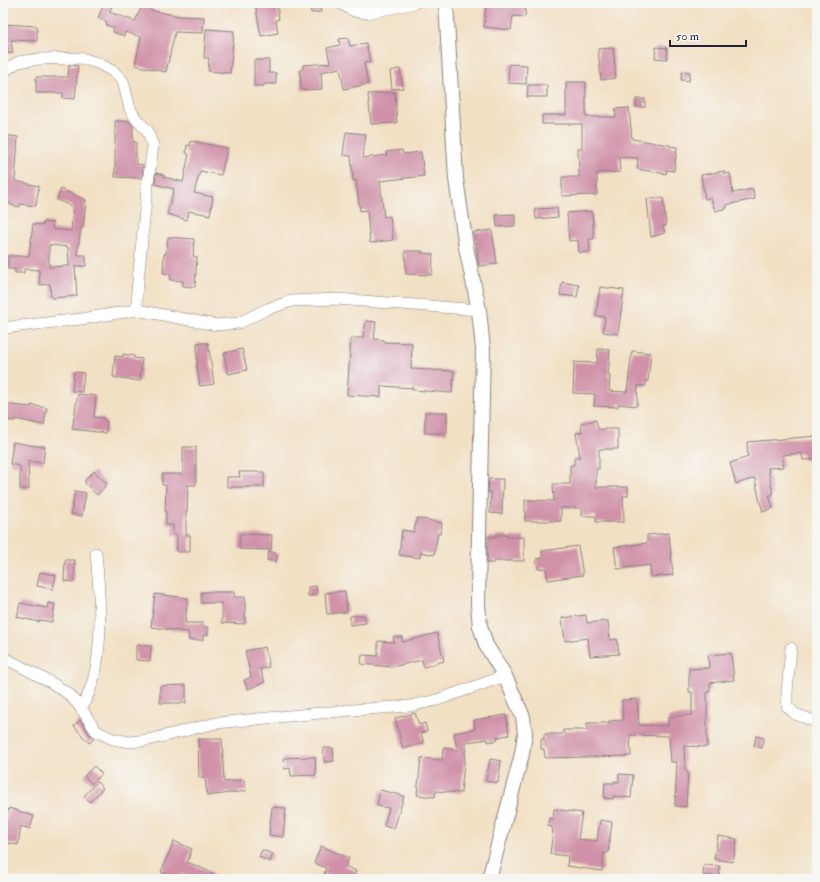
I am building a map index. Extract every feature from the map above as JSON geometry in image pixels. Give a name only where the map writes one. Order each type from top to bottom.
[{"type":"street","points":[[339,3],[354,11],[367,13],[415,3]]},
{"type":"street","points":[[446,3],[456,179],[464,239],[479,310],[483,349],[479,532],[479,619],[486,645],[505,676],[523,717],[525,733],[522,754],[489,879]]},
{"type":"street","points":[[3,72],[18,62],[39,59],[81,58],[98,63],[114,72],[123,81],[130,109],[137,120],[147,130],[153,146],[145,204],[137,291],[137,310]]},
{"type":"street","points":[[3,328],[81,319],[137,310],[216,325],[238,323],[267,309],[292,301],[337,300],[479,310]]},
{"type":"street","points":[[81,708],[88,697],[94,680],[97,660],[100,628],[100,601],[96,553]]},
{"type":"street","points":[[791,648],[787,692],[788,706],[795,714],[817,722]]},
{"type":"street","points":[[3,657],[52,683],[70,695],[81,708],[96,732],[113,739],[129,742],[148,740],[216,724],[352,710],[410,706],[437,700],[505,676]]},
{"type":"building","points":[[104,3],[112,7],[109,12],[135,21],[143,4],[151,8],[150,10],[178,16],[204,17],[203,33],[175,32],[166,72],[135,65],[141,37],[125,32],[124,36],[113,32],[114,28],[106,25],[107,22],[98,18]]},
{"type":"building","points":[[255,3],[277,3],[279,19],[276,20],[278,33],[261,36]]},
{"type":"building","points":[[310,3],[320,3],[321,12],[311,13]]},
{"type":"building","points":[[494,3],[526,3],[525,17],[513,16],[511,30],[484,27],[486,4],[494,5]]},
{"type":"building","points":[[3,24],[37,26],[37,41],[11,40],[13,53],[3,54]]},
{"type":"building","points":[[206,29],[234,31],[230,73],[208,71],[209,58],[204,58]]},
{"type":"building","points":[[348,38],[350,46],[366,43],[370,62],[364,63],[368,84],[344,89],[340,68],[321,72],[322,89],[301,90],[300,70],[303,69],[303,65],[330,63],[327,48],[340,45],[339,39]]},
{"type":"building","points":[[656,47],[667,48],[667,59],[655,58]]},
{"type":"building","points":[[613,48],[616,78],[601,80],[598,49]]},
{"type":"building","points":[[254,60],[269,60],[269,73],[276,73],[276,84],[254,86]]},
{"type":"building","points":[[509,64],[527,65],[526,84],[508,83]]},
{"type":"building","points":[[69,65],[78,66],[75,99],[63,98],[63,93],[36,93],[36,77],[68,77]]},
{"type":"building","points":[[400,69],[403,88],[392,89],[390,71]]},
{"type":"building","points":[[682,71],[690,72],[689,81],[681,80]]},
{"type":"building","points":[[566,82],[586,82],[586,117],[616,117],[615,109],[629,108],[632,139],[677,147],[674,171],[667,170],[666,174],[637,169],[638,158],[619,157],[620,172],[597,173],[597,195],[562,196],[562,177],[579,177],[578,149],[582,149],[582,124],[542,124],[542,115],[566,115]]},
{"type":"building","points":[[528,85],[547,85],[547,97],[527,97]]},
{"type":"building","points":[[395,92],[397,123],[371,124],[368,94]]},
{"type":"building","points":[[636,99],[645,99],[645,107],[636,107]]},
{"type":"building","points":[[115,121],[129,121],[133,126],[133,142],[136,142],[136,164],[143,165],[142,178],[115,177]]},
{"type":"building","points":[[346,132],[366,134],[363,158],[387,155],[386,152],[402,150],[403,154],[421,152],[424,176],[380,181],[384,217],[390,216],[393,240],[370,243],[367,210],[360,211],[356,180],[353,181],[351,156],[343,155]]},
{"type":"building","points":[[3,135],[18,137],[15,181],[39,186],[36,206],[20,204],[20,207],[10,205],[10,202],[3,200]]},
{"type":"building","points":[[191,141],[227,148],[221,175],[200,171],[194,193],[213,197],[210,215],[189,211],[187,220],[167,214],[174,189],[155,184],[156,173],[164,175],[164,177],[183,182],[189,154],[186,153],[187,145],[190,146]]},
{"type":"building","points":[[724,171],[724,174],[730,173],[733,193],[753,189],[755,199],[726,205],[727,208],[715,211],[711,198],[705,199],[701,175]]},
{"type":"building","points":[[61,189],[86,200],[83,228],[81,228],[77,255],[86,255],[86,266],[75,266],[77,296],[51,298],[50,284],[40,285],[39,270],[24,269],[24,273],[15,273],[15,269],[8,269],[8,256],[29,256],[33,224],[43,225],[44,222],[53,223],[52,229],[71,231],[73,207],[57,200]],"holes":[[[49,245],[68,247],[69,266],[49,267]]]},
{"type":"building","points":[[663,198],[666,226],[663,226],[665,233],[651,237],[647,199]]},
{"type":"building","points":[[557,208],[558,217],[536,219],[535,209]]},
{"type":"building","points":[[592,211],[594,239],[589,239],[590,252],[579,253],[578,240],[569,241],[567,213]]},
{"type":"building","points":[[515,214],[515,226],[497,227],[496,215]]},
{"type":"building","points":[[492,230],[497,264],[479,266],[474,232]]},
{"type":"building","points":[[168,237],[194,239],[193,256],[197,257],[195,287],[183,286],[183,281],[170,280],[171,274],[163,273],[164,254],[166,254]]},
{"type":"building","points":[[405,251],[422,251],[422,253],[433,254],[432,275],[406,274]]},
{"type":"building","points":[[562,282],[579,285],[577,297],[560,295]]},
{"type":"building","points":[[600,287],[624,290],[618,334],[603,332],[605,317],[596,316]]},
{"type":"building","points":[[366,321],[376,322],[374,339],[384,340],[384,342],[412,343],[411,369],[454,371],[452,393],[381,386],[381,397],[347,395],[351,338],[363,338]]},
{"type":"building","points":[[197,343],[208,343],[214,384],[200,386],[197,367]]},
{"type":"building","points":[[242,349],[247,370],[228,374],[224,353]]},
{"type":"building","points":[[598,349],[610,350],[608,376],[610,376],[609,391],[627,392],[632,351],[651,353],[648,381],[646,380],[646,386],[638,386],[637,406],[618,404],[618,407],[594,406],[595,394],[573,393],[574,362],[597,363]]},
{"type":"building","points":[[123,354],[142,359],[140,381],[113,377],[115,356],[123,357]]},
{"type":"building","points":[[74,372],[84,373],[82,392],[72,391]]},
{"type":"building","points":[[78,394],[96,396],[94,417],[104,418],[104,421],[107,422],[106,433],[72,429]]},
{"type":"building","points":[[3,404],[31,407],[31,405],[47,408],[44,425],[15,419],[15,421],[3,420]]},
{"type":"building","points":[[425,412],[447,412],[447,433],[425,433]]},
{"type":"building","points":[[596,420],[598,429],[618,429],[618,449],[599,449],[599,469],[596,469],[596,487],[628,487],[628,496],[623,496],[624,522],[596,522],[596,516],[582,516],[582,508],[561,508],[561,521],[525,521],[525,500],[554,501],[553,484],[570,484],[570,465],[574,465],[574,457],[580,457],[576,433],[582,432],[581,423]]},
{"type":"building","points":[[817,436],[817,459],[803,460],[802,453],[782,455],[784,467],[768,468],[773,495],[769,495],[773,508],[763,512],[755,478],[736,484],[730,463],[748,457],[747,442]]},
{"type":"building","points":[[13,442],[45,446],[43,463],[28,461],[29,489],[20,489],[20,466],[10,464]]},
{"type":"building","points":[[183,447],[196,447],[196,485],[188,485],[186,512],[186,535],[190,535],[190,552],[177,552],[177,535],[173,535],[173,525],[166,525],[166,485],[162,485],[162,474],[183,474]]},
{"type":"building","points":[[94,471],[107,484],[97,495],[85,483],[85,480]]},
{"type":"building","points":[[239,472],[264,472],[264,487],[227,487],[227,477],[240,477]]},
{"type":"building","points":[[489,479],[503,479],[502,514],[490,513],[491,492],[488,492]]},
{"type":"building","points":[[75,491],[86,493],[82,516],[71,514]]},
{"type":"building","points":[[417,518],[442,523],[440,534],[438,533],[434,555],[421,552],[420,558],[399,555],[402,530],[414,532]]},
{"type":"building","points":[[669,533],[673,575],[651,577],[650,565],[617,569],[614,547],[647,543],[647,535]]},
{"type":"building","points":[[240,534],[272,535],[271,550],[239,549]]},
{"type":"building","points":[[496,535],[507,535],[507,537],[524,537],[524,561],[494,561],[494,563],[487,563],[487,537],[496,537]]},
{"type":"building","points":[[578,546],[583,575],[548,580],[546,568],[538,569],[536,559],[543,558],[542,551]]},
{"type":"building","points":[[269,551],[278,554],[276,562],[267,560]]},
{"type":"building","points":[[65,560],[75,560],[74,582],[64,581]]},
{"type":"building","points":[[40,572],[56,575],[53,589],[37,586]]},
{"type":"building","points":[[316,586],[317,595],[308,596],[308,587]]},
{"type":"building","points":[[345,591],[347,612],[327,614],[325,593]]},
{"type":"building","points":[[201,592],[234,592],[234,597],[245,597],[245,624],[222,623],[222,603],[201,603]]},
{"type":"building","points":[[155,594],[188,598],[185,623],[203,623],[203,627],[208,627],[208,635],[203,635],[203,640],[189,640],[188,632],[151,627]]},
{"type":"building","points":[[20,603],[47,608],[48,603],[55,604],[52,622],[40,620],[39,622],[17,617]]},
{"type":"building","points":[[364,615],[366,623],[350,625],[350,616]]},
{"type":"building","points":[[586,615],[587,623],[608,621],[610,640],[617,639],[619,654],[590,656],[588,638],[565,641],[562,618]]},
{"type":"building","points":[[437,633],[444,661],[424,667],[422,660],[392,667],[361,664],[362,655],[378,656],[378,641],[394,642],[393,637],[402,637],[402,642]]},
{"type":"building","points":[[136,645],[151,646],[150,661],[136,660]]},
{"type":"building","points":[[265,647],[269,667],[260,669],[265,682],[248,689],[244,680],[251,677],[245,651]]},
{"type":"building","points":[[731,653],[734,680],[710,683],[710,692],[707,692],[707,747],[684,746],[685,771],[688,771],[686,807],[675,806],[677,762],[671,762],[669,736],[630,735],[631,756],[545,758],[544,749],[541,749],[541,739],[544,739],[544,734],[563,734],[563,730],[587,730],[587,723],[609,723],[609,721],[623,720],[622,700],[637,699],[639,725],[668,726],[668,717],[692,715],[692,692],[689,692],[689,669],[709,668],[708,655]]},
{"type":"building","points":[[186,685],[186,703],[160,703],[160,686]]},
{"type":"building","points":[[415,713],[419,725],[425,723],[427,731],[421,733],[424,743],[403,749],[395,718]]},
{"type":"building","points":[[506,715],[509,735],[497,737],[498,740],[488,742],[488,739],[467,742],[461,793],[436,791],[435,797],[417,795],[421,758],[442,760],[443,748],[457,750],[454,733],[475,729],[474,720]]},
{"type":"building","points":[[80,720],[90,735],[95,738],[89,743],[74,726]]},
{"type":"building","points":[[756,736],[764,738],[762,748],[754,746]]},
{"type":"building","points":[[198,739],[222,739],[224,782],[244,780],[246,791],[207,796],[205,778],[199,778]]},
{"type":"building","points":[[323,748],[333,748],[334,761],[324,762]]},
{"type":"building","points":[[315,757],[316,775],[291,776],[290,768],[284,769],[283,758]]},
{"type":"building","points":[[490,759],[501,761],[498,783],[486,781]]},
{"type":"building","points":[[94,766],[102,774],[92,784],[84,776]]},
{"type":"building","points":[[619,774],[633,775],[631,798],[613,796],[613,799],[604,798],[605,783],[615,783],[615,781],[619,782]]},
{"type":"building","points":[[97,782],[103,788],[90,802],[84,796]]},
{"type":"building","points":[[380,790],[404,796],[394,829],[384,826],[389,808],[377,806]]},
{"type":"building","points":[[272,807],[286,808],[283,837],[269,835]]},
{"type":"building","points":[[9,808],[34,816],[30,829],[21,826],[18,845],[3,842],[3,828]]},
{"type":"building","points":[[554,809],[582,813],[578,839],[597,841],[600,820],[612,822],[608,853],[604,853],[602,871],[567,866],[568,856],[550,854],[553,829],[552,827],[548,826],[549,818],[553,819]]},
{"type":"building","points":[[718,836],[737,839],[733,862],[714,859]]},
{"type":"building","points":[[174,841],[192,849],[187,862],[213,873],[211,879],[195,879],[182,874],[179,879],[161,872]]},
{"type":"building","points":[[321,846],[349,858],[345,866],[356,871],[353,879],[335,879],[324,874],[326,868],[314,863]]},
{"type":"building","points":[[262,850],[273,854],[270,862],[259,857]]},
{"type":"building","points":[[704,865],[720,866],[719,877],[703,875]]}]
